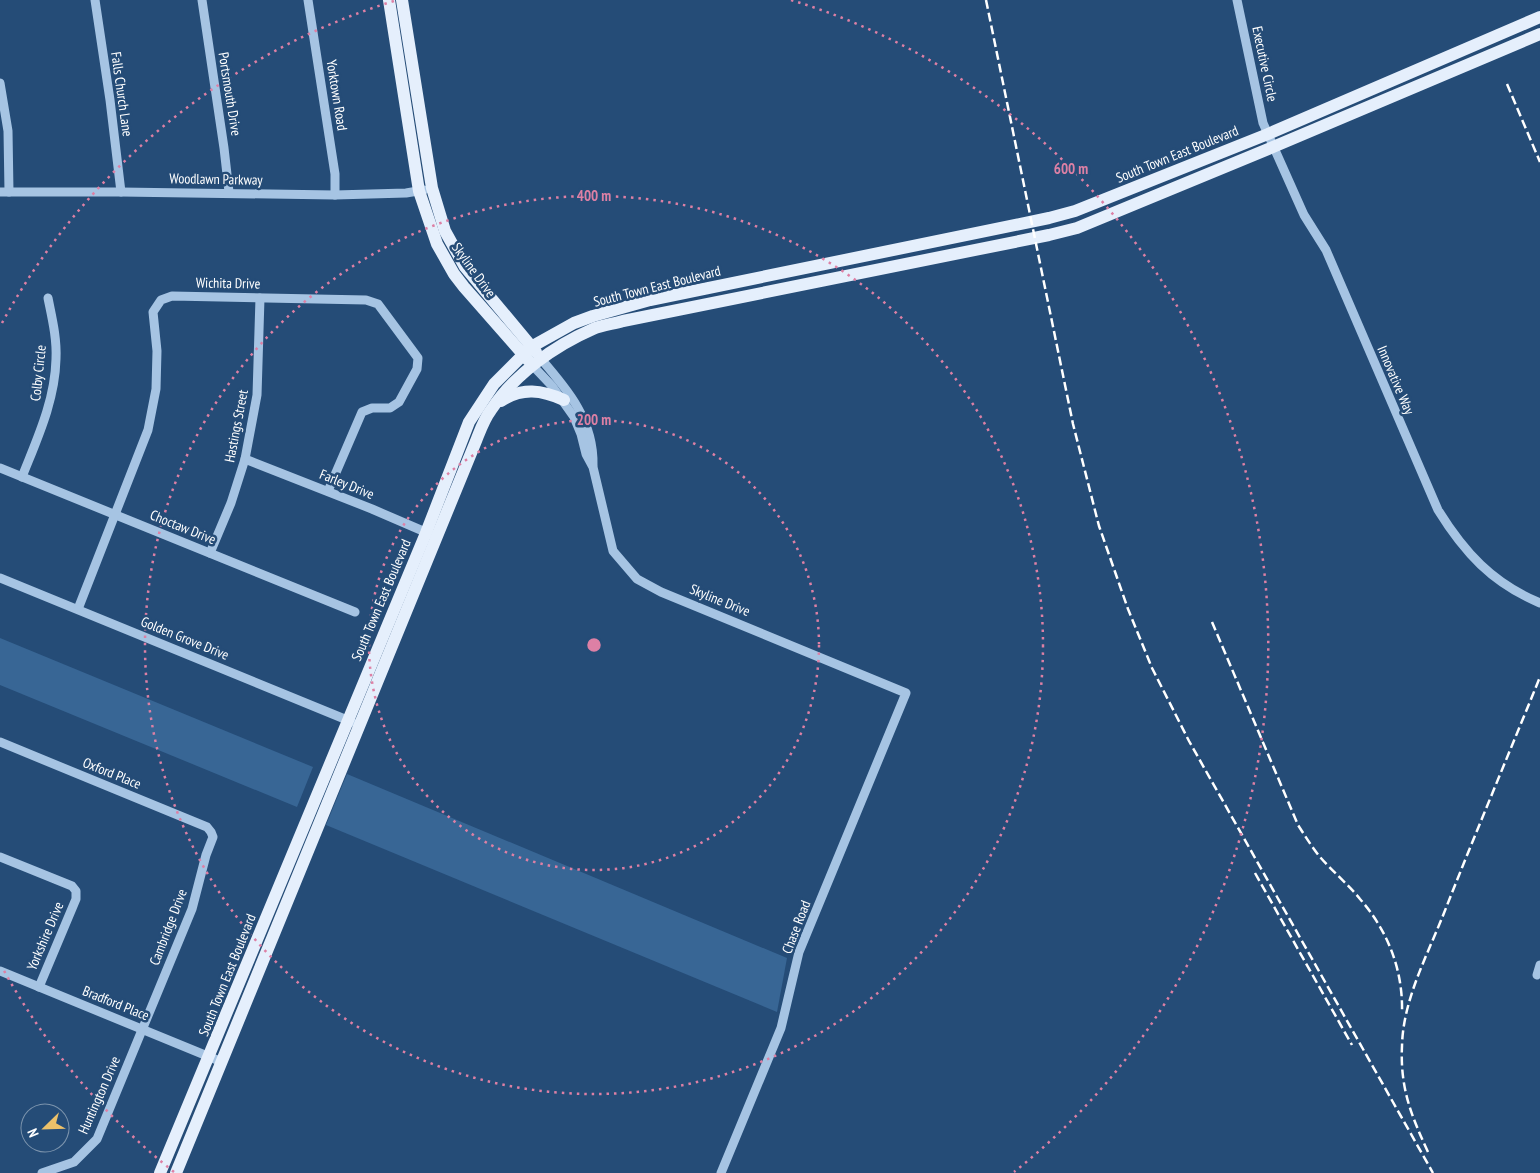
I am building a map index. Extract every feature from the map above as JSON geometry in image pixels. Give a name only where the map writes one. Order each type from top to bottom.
[{"type":"main road","name":"Skyline Drive","points":[[389,0],[426,190],[464,267],[537,362]]},
{"type":"main road","name":"Skyline Drive","points":[[402,0],[426,190]]},
{"type":"main road","name":"South Town East Boulevard","points":[[431,535],[469,422],[494,384],[527,350],[574,323],[650,300],[1049,218],[1100,202],[1268,134],[1540,17]]},
{"type":"main road","name":"South Town East Boulevard","points":[[176,1173],[215,1059],[431,535],[489,412],[503,392],[537,362],[567,342],[594,329],[623,321],[1077,228],[1540,34]]},
{"type":"main road","points":[[1479,44],[1484,58]]},
{"type":"main road","points":[[1160,177],[1167,191]]},
{"type":"main road","points":[[494,405],[512,394],[530,391],[550,394],[564,400]]},
{"type":"main road","name":"South Town East Boulevard","points":[[160,1173],[215,1059]]},
{"type":"street","name":"Falls Church Lane","points":[[95,0],[121,192]]},
{"type":"street","name":"Portsmouth Drive","points":[[202,0],[224,148],[228,192]]},
{"type":"street","name":"Yorktown Road","points":[[308,0],[335,174],[335,195]]},
{"type":"street","name":"Executive Circle","points":[[1237,0],[1263,123],[1268,134]]},
{"type":"street","points":[[0,83],[8,131],[4,192]]},
{"type":"street","name":"Innovative Way","points":[[1268,134],[1304,215],[1326,250],[1438,510],[1455,538],[1483,569],[1517,593],[1540,603]]},
{"type":"street","name":"Woodlawn Parkway","points":[[4,192],[228,192],[335,195],[398,194],[426,190]]},
{"type":"street","name":"Wichita Drive","points":[[78,610],[116,515],[150,422],[156,390],[157,351],[153,312],[161,300],[172,296],[366,300],[378,304],[418,358],[417,369],[399,402],[390,408],[372,408],[362,412],[328,491]]},
{"type":"street","name":"Colby Circle","points":[[22,477],[50,406],[56,360],[55,335],[48,298]]},
{"type":"street","name":"Hastings Street","points":[[210,553],[231,503],[245,459],[257,395],[260,298]]},
{"type":"street","name":"Skyline Drive","points":[[537,362],[574,416],[586,454],[593,468],[613,551],[637,579],[661,592],[906,693]]},
{"type":"street","name":"Skyline Drive","points":[[537,362],[577,404],[588,426],[593,451],[593,468]]},
{"type":"street","name":"Farley Drive","points":[[245,459],[328,491],[431,535]]},
{"type":"street","name":"Choctaw Drive","points":[[0,468],[355,612]]},
{"type":"street","name":"Golden Grove Drive","points":[[0,578],[353,722]]},
{"type":"street","name":"Chase Road","points":[[721,1173],[781,1028],[799,952],[906,693]]},
{"type":"street","name":"Oxford Place","points":[[0,742],[207,827],[212,832]]},
{"type":"street","name":"Cambridge Drive","points":[[142,1029],[192,909],[206,855],[213,837],[212,832]]},
{"type":"street","name":"Yorkshire Drive","points":[[0,857],[72,886],[76,891],[76,899],[39,986]]},
{"type":"street","points":[[1536,975],[1540,965]]},
{"type":"street","name":"Bradford Place","points":[[0,971],[215,1059]]},
{"type":"street","name":"Huntington Drive","points":[[42,1173],[74,1162],[98,1139],[142,1029]]},
{"type":"shaded area","points":[[0,638],[313,767],[297,807],[0,685]]},
{"type":"shaded area","points":[[347,774],[787,958],[777,1012],[326,825]]},
{"type":"railway","points":[[986,0],[1073,424],[1099,526],[1128,609],[1152,668],[1189,741],[1433,1173]]},
{"type":"railway","points":[[1507,84],[1540,162]]},
{"type":"railway","points":[[1212,622],[1298,825],[1320,857],[1351,888],[1370,911],[1386,938],[1397,966],[1402,996],[1402,1012]]},
{"type":"railway","points":[[1428,1152],[1416,1126],[1408,1101],[1403,1075],[1403,1029],[1411,995],[1540,677]]},
{"type":"railway","points":[[1255,873],[1352,1045]]}]
